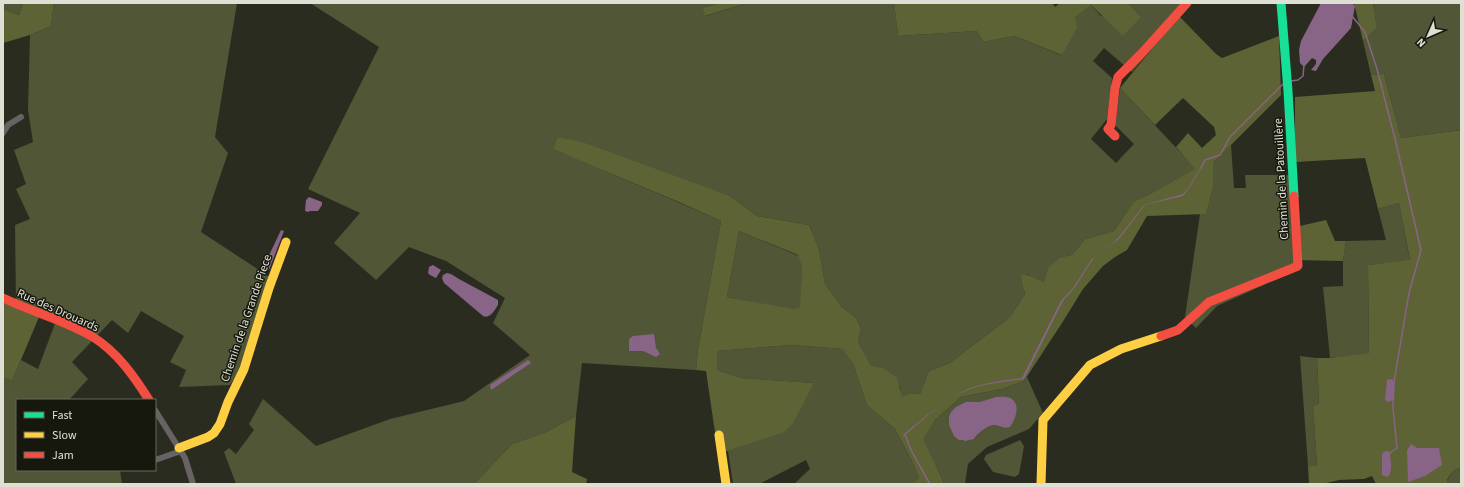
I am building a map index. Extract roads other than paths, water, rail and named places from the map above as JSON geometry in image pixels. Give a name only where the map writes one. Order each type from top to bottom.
[{"type":"street","points":[[1115,136],[1108,129],[1112,125],[1115,88],[1118,77],[1187,3]]},
{"type":"street","name":"Chemin de la Patouillère","points":[[1041,484],[1043,420],[1090,365],[1121,349],[1178,330],[1209,302],[1298,266],[1288,91],[1281,3]]},
{"type":"street","points":[[3,133],[8,126],[21,117]]},
{"type":"street","name":"Chemin de la Grande Piece","points":[[180,449],[208,437],[214,433],[220,424],[228,402],[244,368],[269,288],[286,242]]},
{"type":"street","name":"Rue des Drouards","points":[[3,298],[87,333],[103,343],[124,364],[148,399]]},
{"type":"street","points":[[156,412],[180,449],[193,484]]},
{"type":"street","points":[[719,435],[726,484]]},
{"type":"street","points":[[156,460],[180,449]]},
{"type":"waterway","points":[[1352,16],[1365,32],[1377,69],[1421,250],[1409,293],[1394,382]]},
{"type":"waterway","points":[[1291,81],[1298,80],[1303,76],[1304,65]]},
{"type":"waterway","points":[[1201,168],[1205,160],[1220,155],[1230,137],[1283,84]]},
{"type":"waterway","points":[[1389,455],[1397,448],[1393,400]]},
{"type":"waterway","points":[[905,435],[912,452],[930,484]]}]
